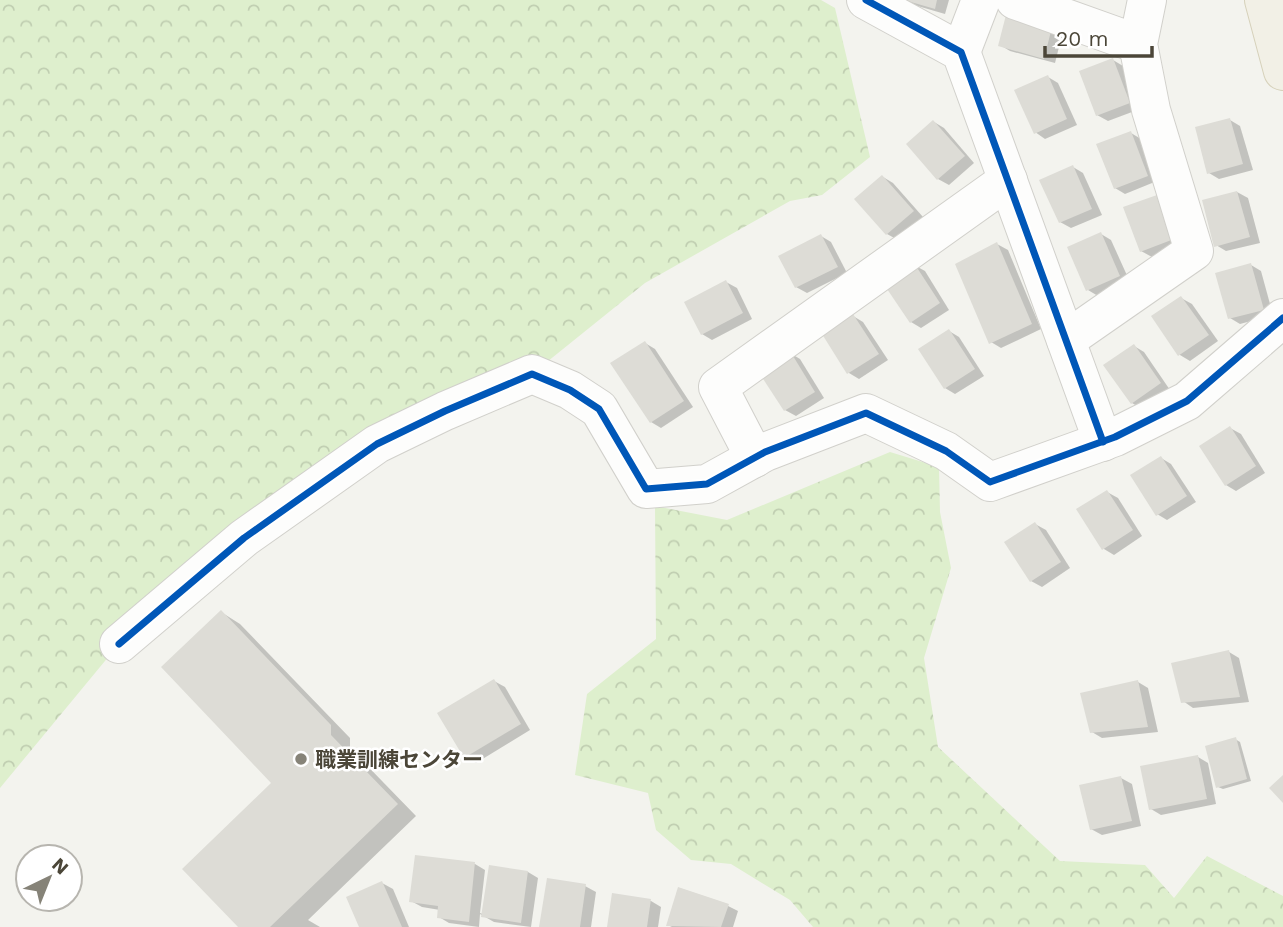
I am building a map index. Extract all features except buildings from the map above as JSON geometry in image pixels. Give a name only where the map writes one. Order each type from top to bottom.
[{"type":"main road","points":[[1264,0],[1283,71]]},
{"type":"street","points":[[866,0],[961,52],[1103,442]]},
{"type":"street","points":[[961,52],[981,0]]},
{"type":"street","points":[[1015,0],[1138,44]]},
{"type":"street","points":[[1066,340],[1194,251],[1151,110],[1138,44],[1147,0]]},
{"type":"street","points":[[754,458],[718,387],[1008,180]]},
{"type":"street","points":[[119,644],[244,538],[377,444],[532,374],[570,390],[598,409],[646,489],[707,484],[754,458],[866,414],[946,451],[990,482],[1103,442],[1187,401],[1283,318]]},
{"type":"green space","points":[[0,0],[821,0],[835,8],[870,157],[822,195],[790,201],[645,283],[532,374],[445,411],[119,644],[0,788]]},
{"type":"green space","points":[[890,452],[939,467],[940,512],[951,568],[924,658],[938,747],[1060,861],[1145,865],[1174,898],[1207,856],[1283,896],[1283,927],[813,927],[790,900],[731,864],[691,860],[656,830],[648,793],[575,775],[587,694],[656,639],[655,506],[727,520]]},
{"type":"cycle path","points":[[866,0],[961,52],[1103,442]]},
{"type":"cycle path","points":[[119,644],[244,538],[377,444],[532,374],[570,390],[599,409],[646,489],[707,484],[765,452],[866,413],[946,451],[990,482],[1115,437],[1187,401],[1283,318]]},
{"type":"place","name":"職業訓練センター","points":[[301,759]]}]
